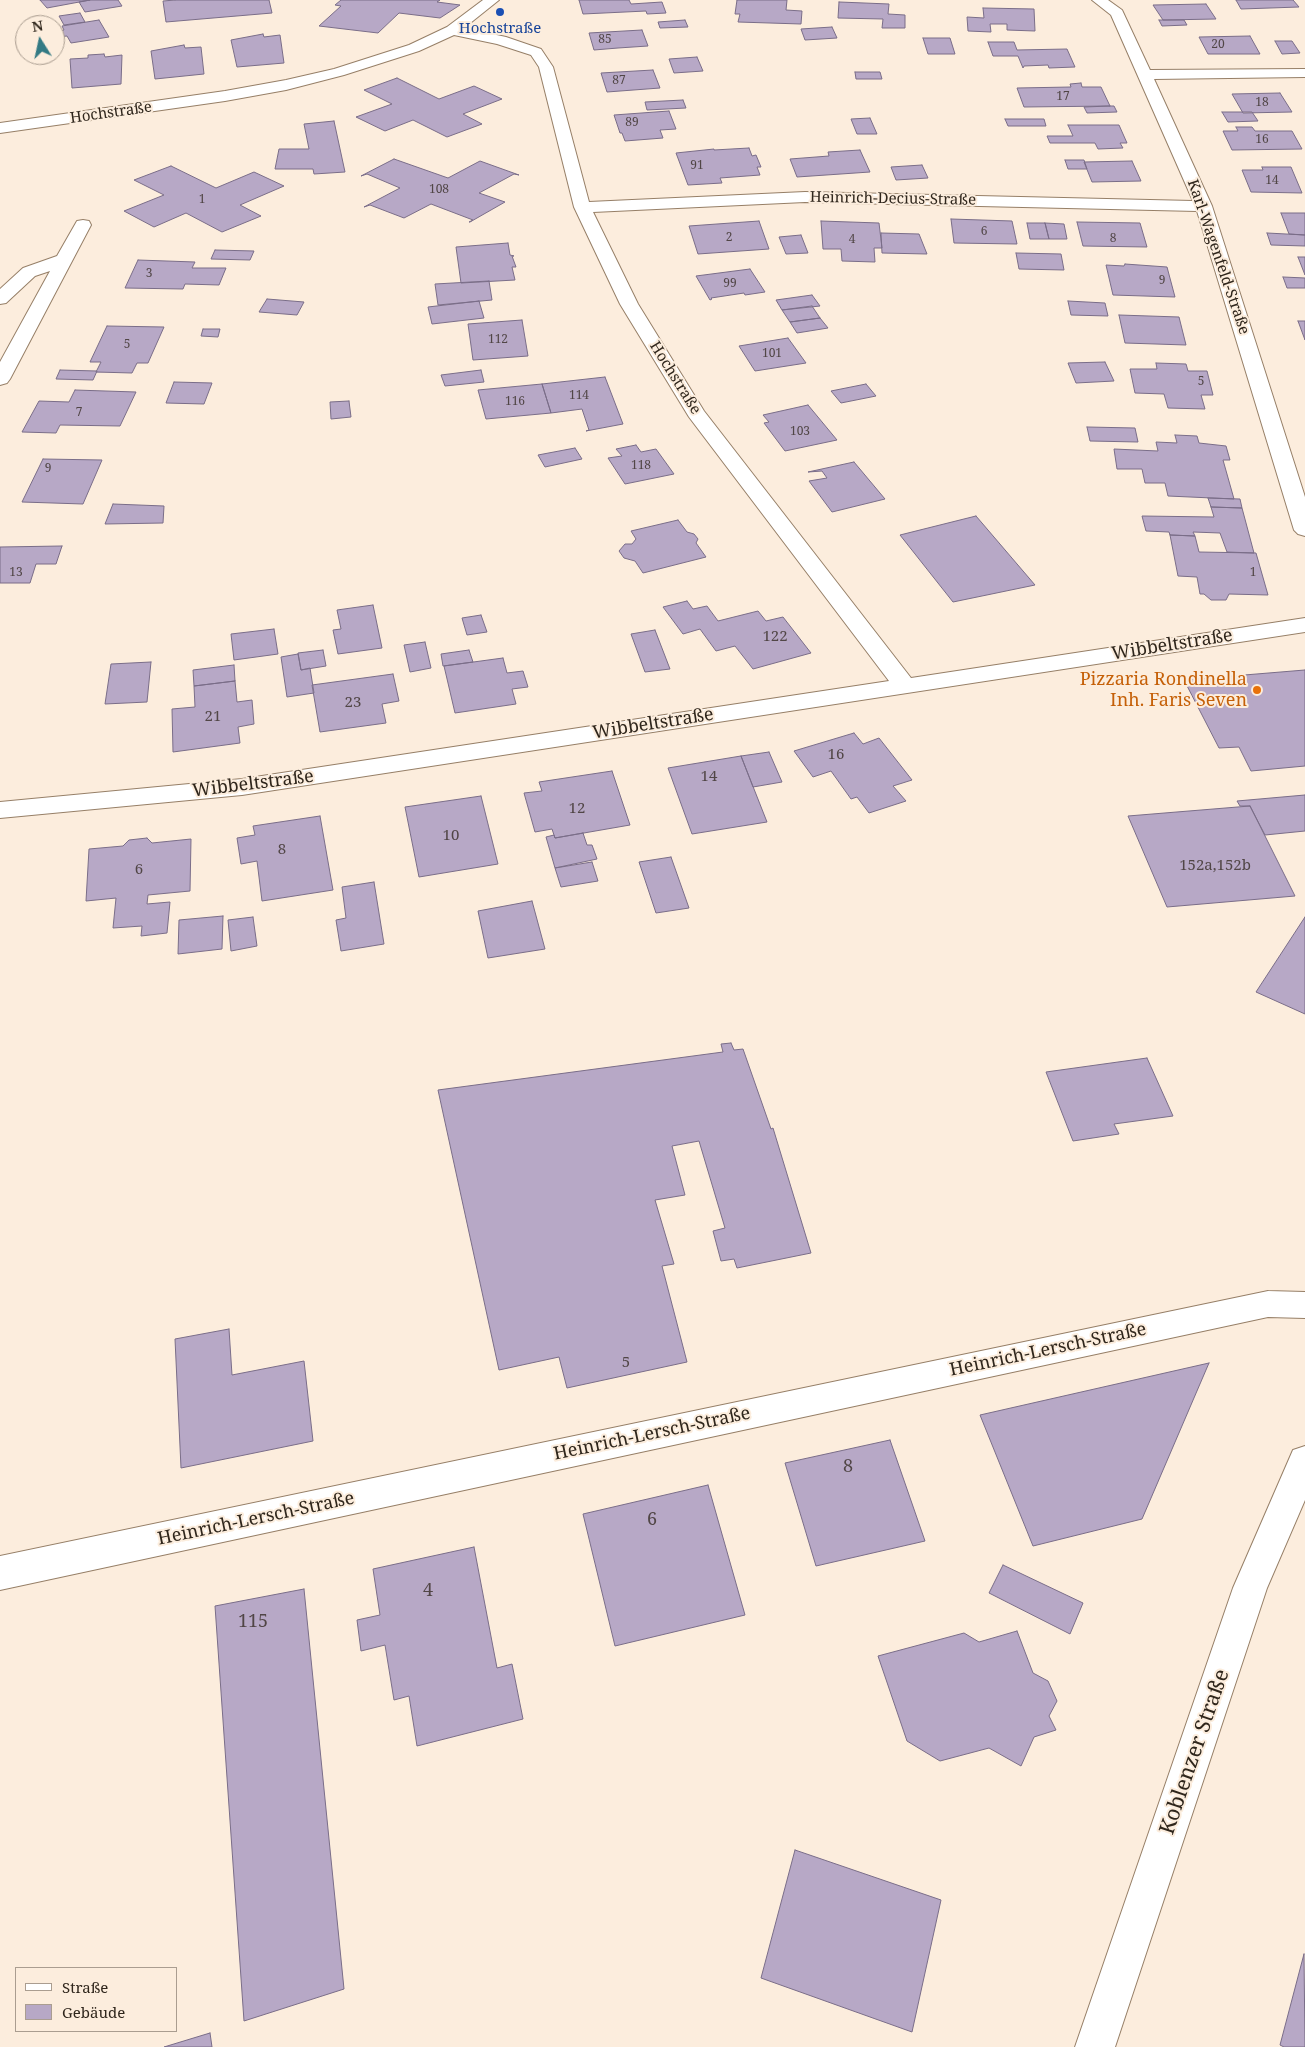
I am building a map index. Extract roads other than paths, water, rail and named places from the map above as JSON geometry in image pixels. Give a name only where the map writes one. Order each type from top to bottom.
[{"type":"street","name":"Hochstraße","points":[[0,128],[215,98],[286,85],[339,72],[414,48],[452,30],[492,0]]},
{"type":"street","name":"Karl-Wagenfeld-Straße","points":[[1099,0],[1117,13],[1204,206],[1305,530]]},
{"type":"street","name":"Hochstraße","points":[[452,30],[501,40],[536,52],[546,67],[582,207],[629,304],[696,413],[904,686]]},
{"type":"street","points":[[1146,75],[1305,73]]},
{"type":"street","name":"Heinrich-Decius-Straße","points":[[582,207],[805,197],[1204,206]]},
{"type":"street","points":[[0,379],[83,225]]},
{"type":"street","points":[[0,299],[29,272],[64,260]]},
{"type":"street","name":"Wibbeltstraße","points":[[0,810],[242,787],[1305,626]]},
{"type":"street","name":"Heinrich-Lersch-Straße","points":[[0,1573],[1258,1306],[1268,1304],[1305,1305]]},
{"type":"street","name":"Koblenzer Straße","points":[[1095,2047],[1250,1588],[1305,1461]]},
{"type":"place","name":"Hochstraße","points":[[500,12]]},
{"type":"place","name":"Pizzaria Rondinella Inh. Faris Seven","points":[[1257,690]]}]
